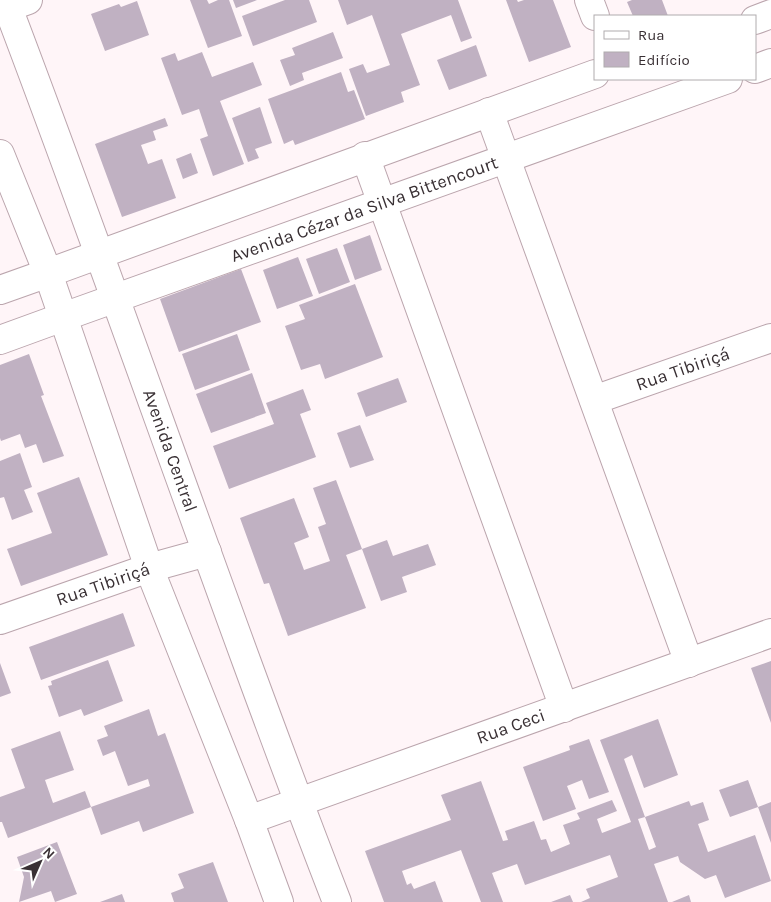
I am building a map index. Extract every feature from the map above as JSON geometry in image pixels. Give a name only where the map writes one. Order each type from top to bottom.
[{"type":"street","points":[[589,0],[595,15]]},
{"type":"street","name":"Avenida Central","points":[[10,4],[298,803],[337,902]]},
{"type":"street","points":[[756,20],[771,14]]},
{"type":"street","points":[[756,69],[771,63]]},
{"type":"street","points":[[0,290],[101,255],[365,156],[594,74]]},
{"type":"street","name":"Avenida Cézar da Silva Bittencourt","points":[[0,340],[725,80]]},
{"type":"street","points":[[489,112],[689,663]]},
{"type":"street","points":[[0,154],[48,272],[150,568],[249,820],[279,902]]},
{"type":"street","points":[[365,156],[564,708]]},
{"type":"street","name":"Rua Tibiriçá","points":[[594,400],[771,338]]},
{"type":"street","name":"Rua Tibiriçá","points":[[0,620],[150,568],[207,552]]},
{"type":"street","name":"Rua Ceci","points":[[249,820],[771,633]]},
{"type":"building","points":[[190,0],[207,0],[209,4],[218,0],[229,0],[242,36],[208,48]]},
{"type":"building","points":[[233,0],[257,0],[236,8]]},
{"type":"building","points":[[285,0],[309,0],[317,22],[253,46],[242,16]]},
{"type":"building","points":[[338,0],[458,0],[472,38],[461,42],[451,15],[401,34],[420,85],[401,92],[404,102],[366,116],[349,69],[363,64],[367,73],[390,65],[372,15],[347,25]]},
{"type":"building","points":[[506,0],[517,0],[518,2],[524,0],[553,0],[571,47],[529,62]]},
{"type":"building","points":[[632,0],[662,0],[668,15],[633,15],[627,2]]},
{"type":"building","points":[[137,1],[149,35],[105,51],[91,14],[119,4],[121,7]]},
{"type":"building","points":[[333,32],[343,58],[302,73],[304,80],[290,86],[280,60],[295,55],[292,48]]},
{"type":"building","points":[[476,45],[487,76],[449,90],[437,60]]},
{"type":"building","points":[[202,52],[212,77],[253,62],[262,85],[220,101],[244,164],[213,176],[200,139],[208,136],[199,109],[182,115],[161,58],[175,53],[178,61]]},
{"type":"building","points":[[341,72],[348,92],[354,90],[365,119],[295,145],[293,140],[284,144],[268,99]]},
{"type":"building","points":[[260,107],[272,143],[255,149],[259,158],[248,162],[232,118]]},
{"type":"building","points":[[165,118],[168,126],[153,131],[156,140],[141,145],[148,164],[162,159],[176,198],[122,217],[95,144]]},
{"type":"building","points":[[191,153],[198,173],[183,179],[176,159]]},
{"type":"building","points":[[370,235],[382,270],[355,280],[343,245]]},
{"type":"building","points":[[337,248],[350,282],[319,294],[306,259]]},
{"type":"building","points":[[298,257],[313,296],[277,309],[263,270]]},
{"type":"building","points":[[241,269],[261,322],[179,352],[160,299]]},
{"type":"building","points":[[355,284],[383,357],[325,379],[320,364],[301,370],[285,326],[305,319],[299,305]]},
{"type":"building","points":[[237,334],[250,370],[195,390],[182,354]]},
{"type":"building","points":[[29,354],[44,395],[41,396],[64,456],[43,463],[36,444],[25,448],[20,434],[1,441],[0,438],[0,365]]},
{"type":"building","points":[[252,373],[266,413],[211,433],[196,394]]},
{"type":"building","points":[[398,378],[407,402],[366,417],[357,393]]},
{"type":"building","points":[[303,389],[311,410],[300,414],[316,457],[229,489],[213,446],[274,424],[266,403]]},
{"type":"building","points":[[360,425],[374,460],[350,468],[337,433]]},
{"type":"building","points":[[20,453],[32,487],[24,490],[33,512],[12,520],[4,497],[0,498],[0,461]]},
{"type":"building","points":[[79,477],[108,555],[21,586],[7,549],[52,533],[37,493]]},
{"type":"building","points":[[336,480],[362,549],[346,555],[366,608],[288,636],[269,583],[264,584],[240,518],[294,498],[309,537],[294,543],[304,570],[330,561],[318,527],[326,524],[313,488]]},
{"type":"building","points":[[387,540],[393,556],[428,544],[436,565],[402,577],[407,592],[381,601],[362,549]]},
{"type":"building","points":[[123,613],[135,646],[41,680],[29,647]]},
{"type":"building","points":[[108,660],[123,701],[84,716],[81,709],[59,717],[48,686],[52,685],[51,681]]},
{"type":"building","points":[[771,661],[771,723],[751,668]]},
{"type":"building","points":[[0,663],[11,693],[0,697]]},
{"type":"building","points":[[149,709],[158,736],[165,733],[194,813],[143,832],[139,821],[101,835],[91,807],[150,786],[148,779],[128,786],[115,751],[103,756],[97,740],[108,736],[104,726]]},
{"type":"building","points":[[658,719],[678,775],[644,788],[632,755],[624,759],[645,817],[689,801],[691,806],[703,802],[709,820],[698,824],[708,852],[755,835],[771,881],[725,898],[716,875],[705,879],[680,862],[678,856],[654,864],[668,902],[581,902],[590,898],[586,889],[618,877],[610,855],[525,885],[517,864],[492,873],[503,902],[481,902],[461,850],[402,871],[407,885],[411,883],[414,889],[435,881],[443,902],[384,902],[365,851],[451,820],[441,795],[481,781],[503,841],[508,840],[505,831],[534,821],[541,840],[546,839],[551,852],[570,844],[563,825],[580,819],[577,813],[612,800],[617,811],[597,819],[602,833],[631,822],[600,740]],"holes":[[[645,817],[656,847],[649,850],[638,819]]]},
{"type":"building","points":[[60,731],[74,770],[45,780],[53,803],[85,791],[91,807],[8,838],[2,822],[0,822],[0,797],[25,788],[11,749]]},
{"type":"building","points":[[589,739],[609,792],[589,799],[582,780],[567,786],[576,809],[543,821],[523,767],[570,750],[569,746]]},
{"type":"building","points":[[748,780],[758,807],[730,817],[719,790]]},
{"type":"building","points":[[771,802],[771,843],[758,807]]},
{"type":"building","points":[[57,842],[77,894],[55,902],[51,891],[19,902],[24,877],[17,857]]},
{"type":"building","points":[[213,862],[228,902],[174,902],[171,893],[184,888],[178,874]]},
{"type":"building","points":[[122,894],[125,902],[100,902]]},
{"type":"building","points":[[570,895],[573,902],[551,902]]},
{"type":"building","points":[[689,895],[691,902],[672,902]]}]
